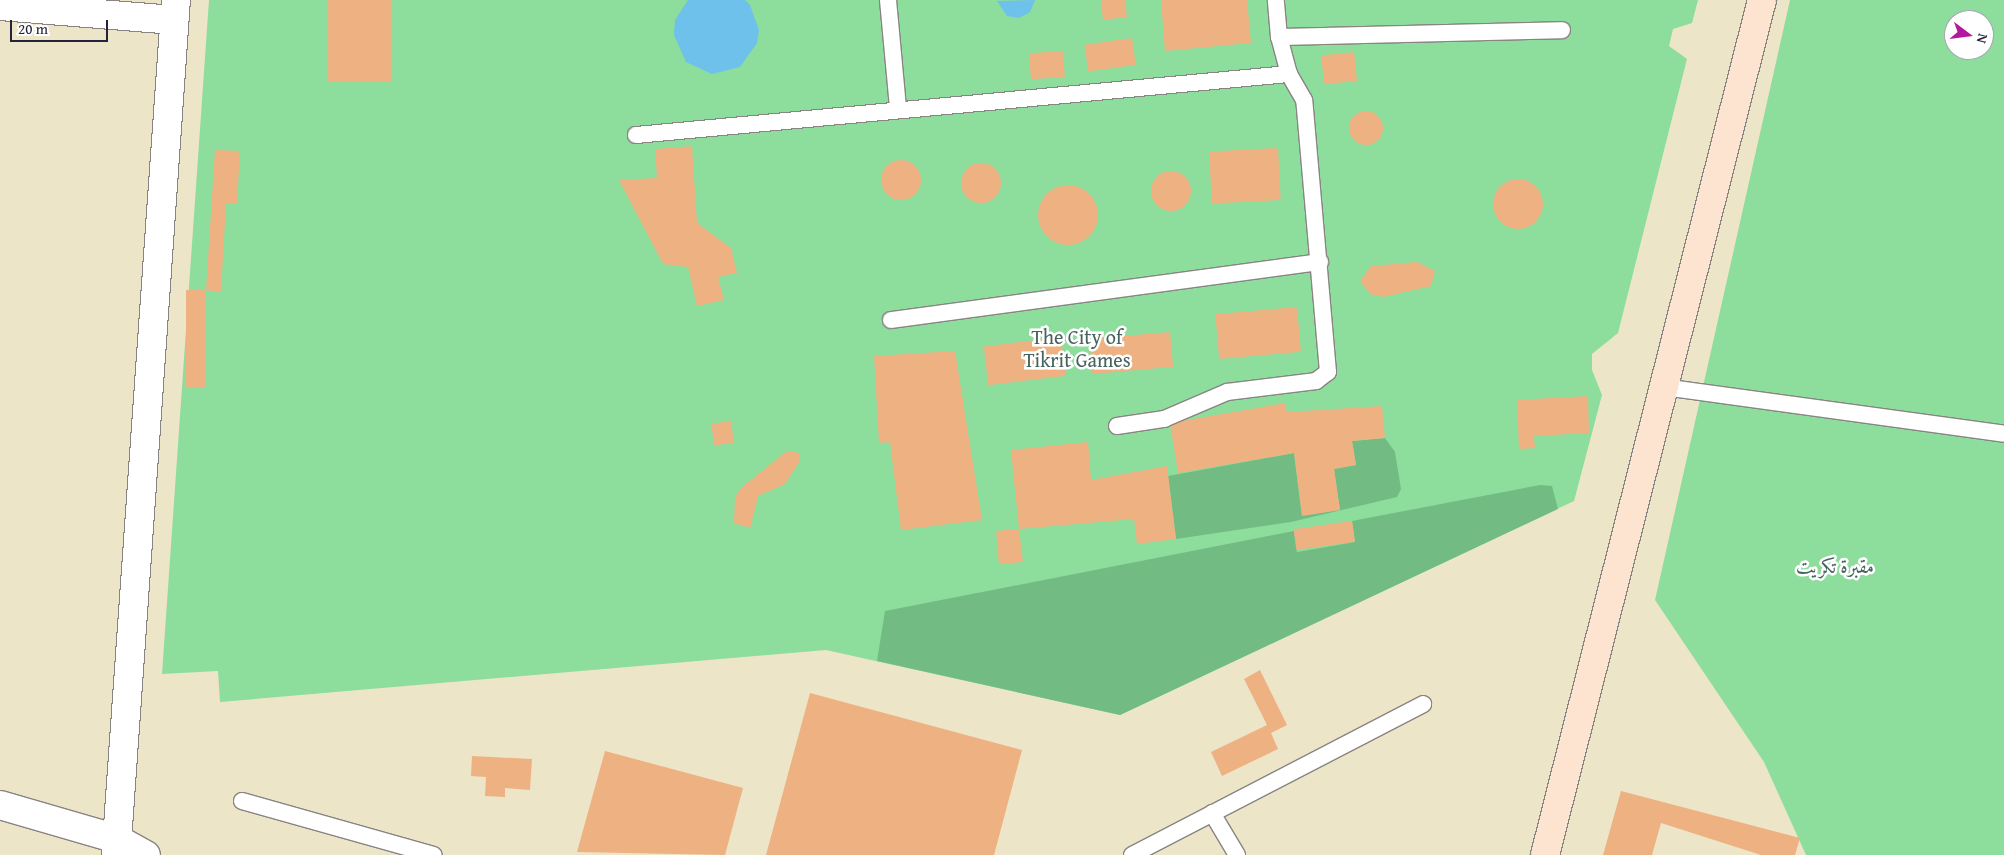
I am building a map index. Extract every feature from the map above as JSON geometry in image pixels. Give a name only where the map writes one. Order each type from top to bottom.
[{"type":"street","points":[[1545,855],[1762,0]]},
{"type":"street","points":[[0,6],[175,10],[117,847]]},
{"type":"street","points":[[0,805],[117,847],[146,855]]},
{"type":"lane","points":[[888,0],[898,107]]},
{"type":"lane","points":[[1117,426],[1164,419],[1227,392],[1322,378],[1330,365],[1304,100],[1290,74],[1279,37],[1276,0]]},
{"type":"lane","points":[[1279,37],[1562,30]]},
{"type":"lane","points":[[636,135],[898,107],[1290,74]]},
{"type":"lane","points":[[891,320],[1320,262]]},
{"type":"lane","points":[[1663,388],[2004,434]]},
{"type":"lane","points":[[1132,855],[1423,704]]},
{"type":"lane","points":[[242,801],[434,855]]},
{"type":"lane","points":[[1212,814],[1237,855]]},
{"type":"green space","name":"The City of Tikrit Games","points":[[209,0],[1698,0],[1692,23],[1673,29],[1669,46],[1687,59],[1618,333],[1592,354],[1592,370],[1602,395],[1574,501],[1120,715],[826,650],[220,702],[218,671],[162,674]]},
{"type":"green space","name":"مقبرة تكريت","points":[[1790,0],[2004,0],[2004,855],[1806,855],[1764,762],[1655,600]]},
{"type":"green space","points":[[1385,438],[1395,452],[1401,489],[1397,497],[1291,522],[1176,539],[1168,476],[1294,453],[1302,515],[1340,510],[1334,469],[1356,465],[1352,441]]},
{"type":"green space","points":[[1540,485],[1552,486],[1558,509],[1120,715],[877,661],[885,611],[1294,531],[1297,552],[1355,542],[1352,521]]},
{"type":"water","points":[[688,0],[745,0],[750,5],[759,30],[757,43],[740,67],[712,74],[686,62],[674,35],[675,20]]},
{"type":"water","points":[[1035,0],[1030,12],[1019,18],[1007,16],[997,1]]},
{"type":"building","points":[[328,0],[391,0],[391,82],[328,82]]},
{"type":"building","points":[[1101,0],[1125,0],[1127,17],[1103,20]]},
{"type":"building","points":[[1161,0],[1247,0],[1251,43],[1165,51]]},
{"type":"building","points":[[1132,38],[1136,65],[1088,71],[1084,45]]},
{"type":"building","points":[[1063,51],[1065,77],[1031,79],[1029,53]]},
{"type":"building","points":[[1354,52],[1357,81],[1324,84],[1321,55]]},
{"type":"building","points":[[1366,111],[1373,112],[1378,116],[1382,121],[1382,135],[1378,140],[1373,144],[1366,145],[1359,144],[1354,140],[1350,135],[1349,128],[1350,121],[1354,116],[1359,112]]},
{"type":"building","points":[[692,146],[697,223],[731,248],[737,273],[718,277],[724,300],[697,306],[688,267],[663,264],[619,180],[657,178],[655,149]]},
{"type":"building","points":[[1278,148],[1281,200],[1212,204],[1209,152]]},
{"type":"building","points":[[215,150],[240,151],[237,203],[226,203],[221,292],[206,290]]},
{"type":"building","points":[[901,160],[915,166],[921,180],[915,194],[901,200],[887,194],[881,180],[887,166]]},
{"type":"building","points":[[985,163],[992,166],[998,172],[1001,183],[1000,191],[992,200],[985,203],[977,203],[970,200],[962,191],[961,179],[964,172],[973,164]]},
{"type":"building","points":[[1171,171],[1185,177],[1191,191],[1185,205],[1171,211],[1157,205],[1151,191],[1157,177]]},
{"type":"building","points":[[1513,179],[1523,179],[1536,186],[1543,199],[1543,209],[1536,222],[1523,229],[1513,229],[1504,225],[1497,218],[1493,209],[1493,199],[1497,190],[1504,183]]},
{"type":"building","points":[[1068,185],[1085,190],[1093,198],[1098,215],[1093,232],[1085,240],[1068,245],[1051,240],[1043,232],[1038,215],[1043,198],[1051,190]]},
{"type":"building","points":[[1417,262],[1435,271],[1431,286],[1383,297],[1370,294],[1360,281],[1371,266]]},
{"type":"building","points":[[186,290],[206,290],[206,387],[186,387]]},
{"type":"building","points":[[1297,307],[1301,352],[1219,359],[1215,314]]},
{"type":"building","points":[[1170,332],[1173,367],[1092,374],[1089,339]]},
{"type":"building","points":[[1061,337],[1066,376],[988,385],[984,347]]},
{"type":"building","points":[[955,351],[982,520],[901,530],[890,442],[879,443],[874,356]]},
{"type":"building","points":[[1588,396],[1589,433],[1534,436],[1535,448],[1519,449],[1517,400]]},
{"type":"building","points":[[1285,403],[1287,412],[1382,406],[1385,438],[1352,441],[1356,465],[1334,469],[1340,510],[1302,516],[1294,453],[1178,473],[1170,423]]},
{"type":"building","points":[[731,421],[734,443],[714,446],[711,424]]},
{"type":"building","points":[[1088,442],[1091,480],[1167,466],[1176,539],[1137,544],[1134,519],[1019,529],[1011,450]]},
{"type":"building","points":[[787,451],[799,453],[800,461],[785,484],[758,496],[750,528],[734,523],[735,497],[741,488]]},
{"type":"building","points":[[1352,521],[1355,542],[1296,550],[1294,529]]},
{"type":"building","points":[[1019,529],[1023,562],[999,564],[996,531]]},
{"type":"building","points":[[1260,670],[1287,725],[1271,733],[1278,749],[1222,776],[1211,752],[1267,725],[1244,679]]},
{"type":"building","points":[[810,693],[1022,750],[994,855],[766,855]]},
{"type":"building","points":[[605,751],[743,788],[725,855],[577,852]]},
{"type":"building","points":[[472,756],[532,759],[530,790],[505,788],[505,797],[485,796],[486,777],[471,776]]},
{"type":"building","points":[[1621,791],[1800,838],[1795,855],[1761,855],[1661,823],[1652,855],[1603,855]]}]
